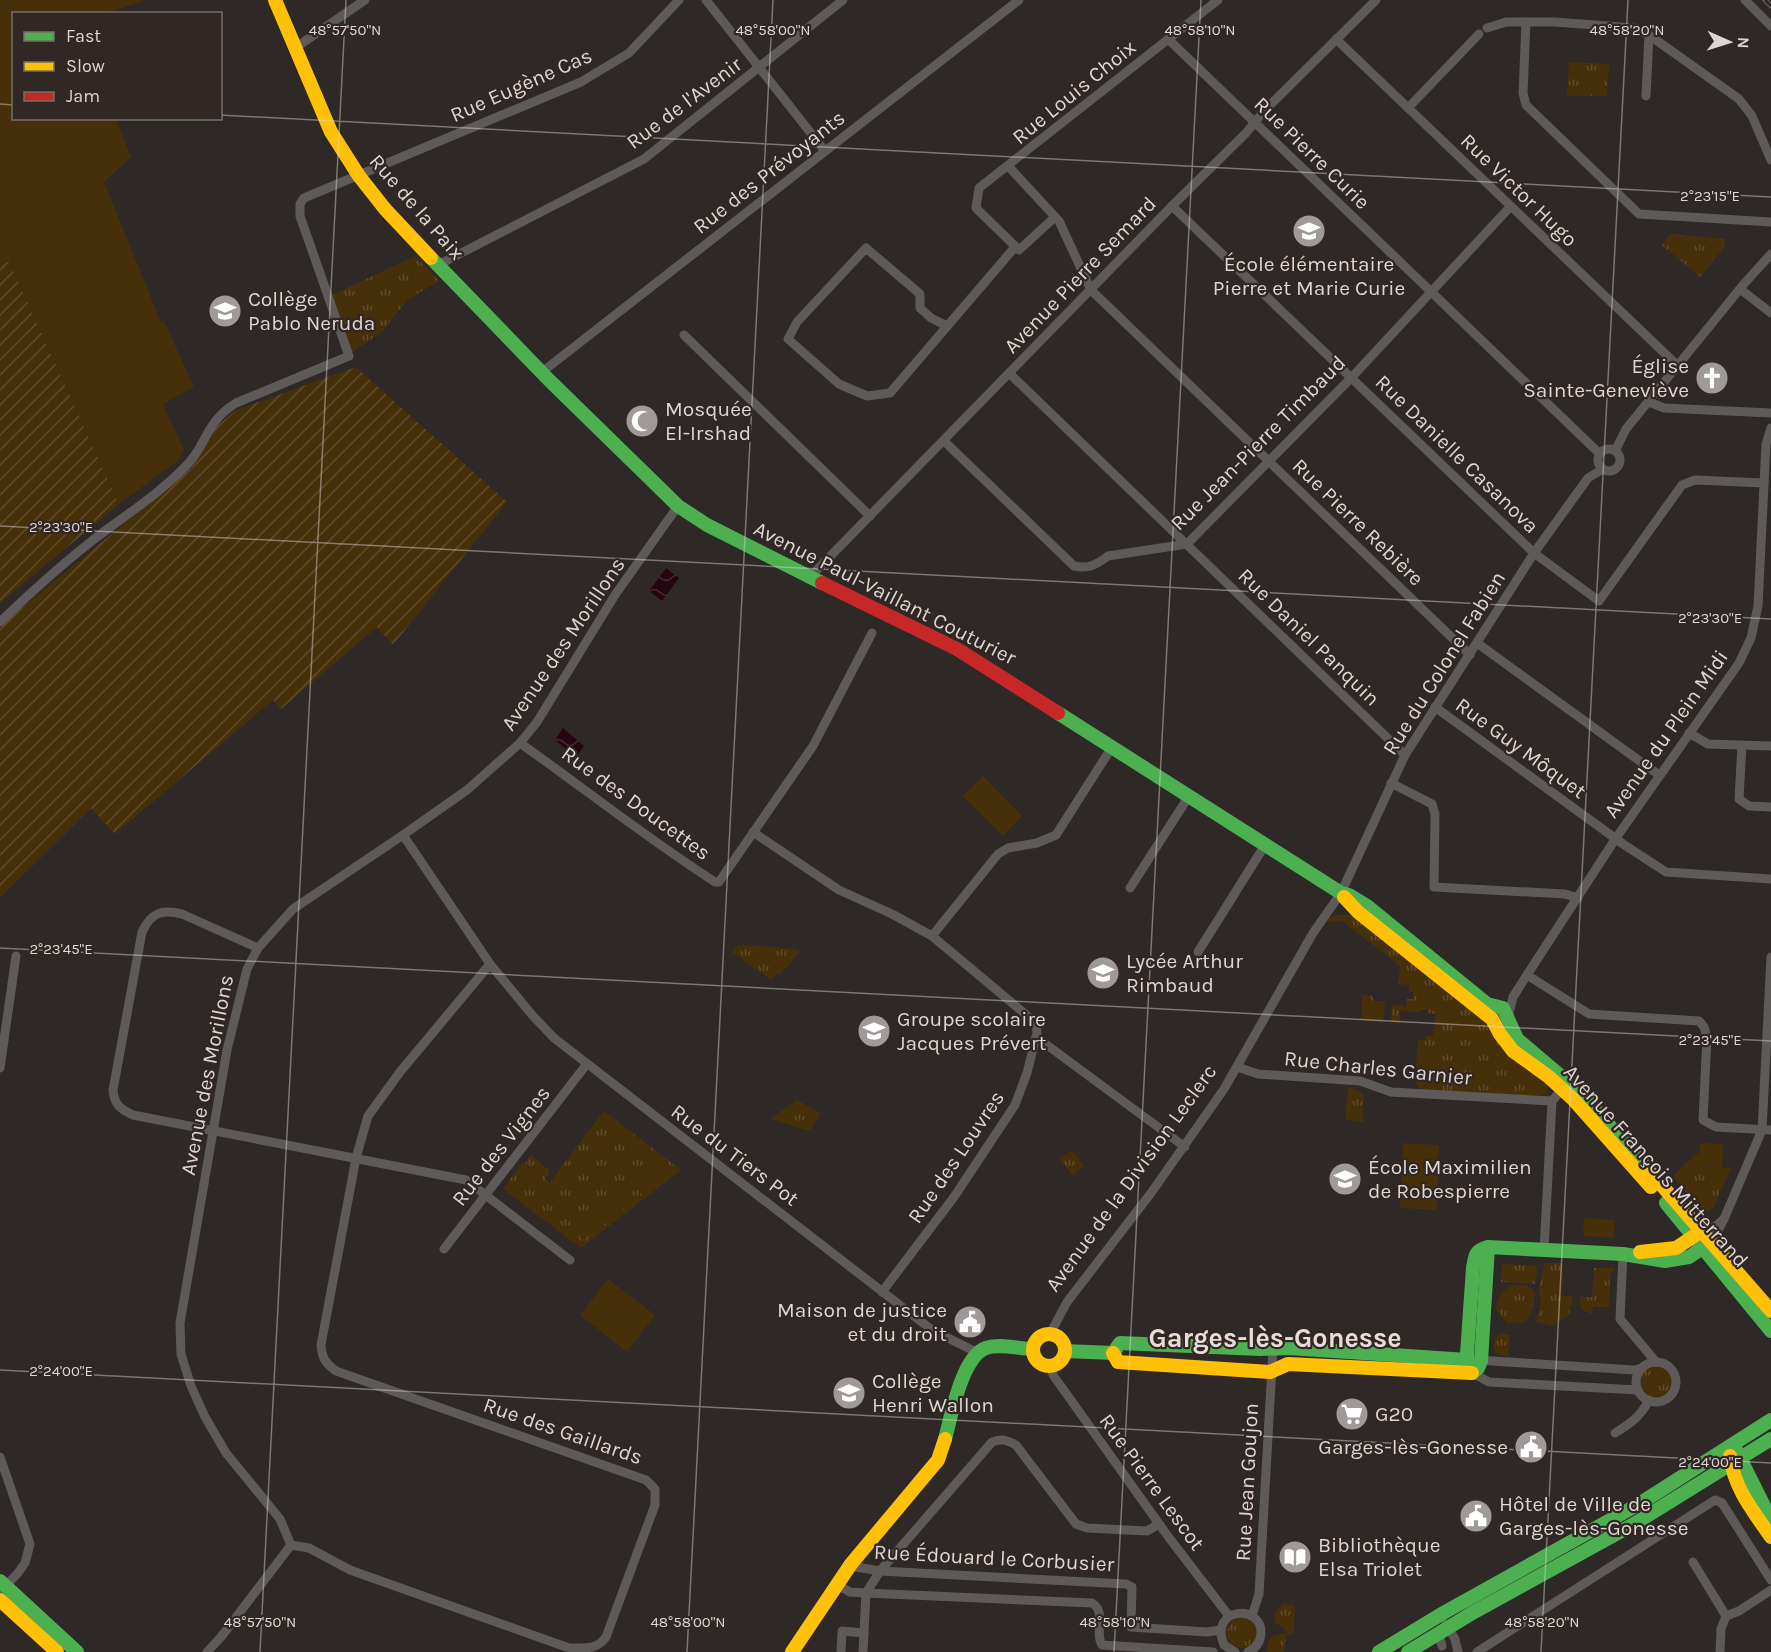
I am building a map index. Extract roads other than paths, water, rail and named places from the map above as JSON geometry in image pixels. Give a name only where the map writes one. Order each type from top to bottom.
[{"type":"street","name":"Rue de la Paix","points":[[275,0],[332,132],[359,176],[438,265],[578,408]]},
{"type":"street","points":[[295,48],[365,0]]},
{"type":"street","name":"Rue Eugène Cas","points":[[0,622],[91,541],[161,489],[187,465],[213,421],[224,411],[236,403],[349,356],[300,216],[300,204],[304,198],[581,82],[629,53],[679,0]]},
{"type":"street","points":[[706,0],[825,151]]},
{"type":"street","name":"Rue de l'Avenir","points":[[438,265],[644,159],[843,0]]},
{"type":"street","name":"Rue des Prévoyants","points":[[542,372],[1019,0]]},
{"type":"street","name":"Rue Louis Choix","points":[[1015,247],[976,208],[979,188],[1009,167],[1218,0]]},
{"type":"street","name":"Avenue Pierre Semard","points":[[810,577],[1376,0]]},
{"type":"street","points":[[1745,0],[1771,26]]},
{"type":"street","points":[[1408,108],[1483,31],[1506,22],[1634,28],[1649,35],[1739,99],[1752,116],[1771,160]]},
{"type":"street","points":[[1526,22],[1523,93],[1526,105],[1639,214],[1771,222]]},
{"type":"street","points":[[1646,96],[1649,35]]},
{"type":"street","name":"Rue Pierre Curie","points":[[1168,39],[1600,454]]},
{"type":"street","name":"Rue Victor Hugo","points":[[1336,39],[1677,365]]},
{"type":"street","points":[[1009,167],[1059,221],[1091,290]]},
{"type":"street","name":"Rue Danielle Casanova","points":[[1172,206],[1534,554],[1599,601],[1682,485],[1695,480],[1764,483]]},
{"type":"street","name":"Rue Jean-Pierre Timbaud","points":[[944,441],[1074,566],[1086,568],[1108,556],[1187,544],[1352,377],[1510,207]]},
{"type":"street","points":[[947,326],[931,318],[920,308],[920,294],[866,248],[797,322],[788,339],[839,384],[867,396],[890,393],[1015,247],[1019,250],[1055,217]]},
{"type":"street","name":"Rue du Colonel Fabien","points":[[1341,893],[1405,755],[1534,554],[1588,478],[1603,469],[1612,470],[1617,467],[1620,460],[1615,451],[1626,429],[1771,254]]},
{"type":"street","points":[[1740,289],[1771,313]]},
{"type":"street","name":"Rue Pierre Rebière","points":[[1091,290],[1470,655]]},
{"type":"street","points":[[684,335],[870,516]]},
{"type":"street","name":"Rue Daniel Panquin","points":[[1010,374],[1405,755]]},
{"type":"street","points":[[1649,402],[1664,408],[1771,413]]},
{"type":"street","name":"Avenue Paul-Vaillant Couturier","points":[[578,408],[678,506],[707,525],[957,649],[1341,893]]},
{"type":"street","name":"Avenue du Plein Midi","points":[[1496,1013],[1513,997],[1616,838],[1739,663],[1751,638],[1758,606],[1766,444],[1771,428]]},
{"type":"street","points":[[1603,469],[1598,460],[1600,454],[1606,450],[1615,451]]},
{"type":"street","name":"Avenue des Morillons","points":[[291,1545],[280,1519],[226,1453],[191,1386],[181,1354],[180,1323],[212,1131],[227,1050],[247,969],[258,948],[292,909],[467,790],[520,743],[537,722],[615,594],[678,506]]},
{"type":"street","points":[[872,633],[813,746],[753,832],[838,890],[892,914],[932,936],[1036,1023],[1036,1037],[1185,1146]]},
{"type":"street","points":[[1477,644],[1659,775]]},
{"type":"street","name":"Rue Guy Môquet","points":[[1435,707],[1666,872],[1771,879]]},
{"type":"street","points":[[1689,733],[1708,744],[1771,746]]},
{"type":"street","name":"Rue des Doucettes","points":[[520,743],[672,854],[715,882],[719,882],[753,832]]},
{"type":"street","points":[[1742,745],[1739,799],[1749,806],[1771,807]]},
{"type":"street","points":[[932,936],[998,854],[1008,848],[1037,843],[1056,836],[1112,747]]},
{"type":"street","points":[[1391,783],[1432,804],[1435,814],[1434,887],[1565,894],[1578,898]]},
{"type":"street","points":[[1130,888],[1189,796]]},
{"type":"street","name":"Rue du Tiers Pot","points":[[403,835],[490,964],[554,1038],[586,1065],[932,1330],[976,1352]]},
{"type":"street","points":[[1198,952],[1265,845]]},
{"type":"street","name":"Avenue François Mitterrand","points":[[1341,893],[1358,912],[1496,1013],[1503,1008],[1507,1026],[1517,1039],[1606,1121],[1697,1234],[1771,1311]]},
{"type":"street","name":"Avenue de la Division Leclerc","points":[[1050,1334],[1067,1302],[1185,1146],[1236,1067],[1313,933],[1341,893]]},
{"type":"street","points":[[258,948],[182,914],[169,911],[157,914],[148,920],[142,932],[113,1090],[114,1099],[120,1109],[133,1115],[466,1180],[570,1260]]},
{"type":"street","points":[[0,1068],[16,956]]},
{"type":"street","points":[[1626,1254],[1646,1259],[1671,1260],[1689,1257],[1708,1246],[1724,1219],[1767,1130],[1771,957]]},
{"type":"street","points":[[356,1158],[368,1116],[400,1072],[490,964]]},
{"type":"street","points":[[1527,975],[1589,1014],[1699,1021],[1704,1027],[1707,1038],[1703,1120],[1716,1127],[1767,1130]]},
{"type":"street","name":"Avenue du Plein Midi","points":[[1507,1026],[1513,997]]},
{"type":"street","name":"Rue des Louvres","points":[[882,1292],[954,1197],[1015,1105],[1027,1073],[1036,1037]]},
{"type":"street","name":"Rue des Vignes","points":[[444,1249],[586,1065]]},
{"type":"street","name":"Rue Charles Garnier","points":[[1236,1067],[1258,1074],[1360,1081],[1391,1092],[1552,1101]]},
{"type":"street","points":[[1544,1250],[1552,1101],[1566,1085]]},
{"type":"street","name":"Rue des Gaillards","points":[[291,1545],[309,1548],[350,1570],[569,1648],[593,1648],[601,1644],[606,1637],[655,1505],[655,1489],[646,1480],[336,1371],[327,1364],[322,1357],[321,1345],[356,1158]]},
{"type":"street","points":[[1473,1364],[1488,1247],[1626,1254],[1671,1249],[1716,1226],[1724,1219]]},
{"type":"street","name":"Avenue François Mitterrand","points":[[1708,1246],[1726,1275],[1771,1331]]},
{"type":"street","points":[[1113,1353],[1118,1362],[1270,1372],[1288,1364],[1473,1364],[1489,1382],[1638,1390],[1649,1400],[1657,1402],[1668,1398],[1673,1393],[1676,1384],[1674,1374],[1670,1368],[1656,1362],[1620,1319],[1626,1254]]},
{"type":"street","points":[[1726,1275],[1740,1283],[1771,1321]]},
{"type":"street","points":[[1050,1334],[1059,1338],[1065,1351],[1061,1361],[1051,1366],[1038,1362],[1033,1349],[1036,1340],[1050,1334]]},
{"type":"street","points":[[1113,1353],[1120,1343],[1272,1349],[1473,1364],[1634,1370],[1656,1362]]},
{"type":"street","points":[[792,1652],[851,1564],[938,1460],[963,1376],[976,1352],[985,1348],[1033,1349]]},
{"type":"street","name":"Rue Jean Goujon","points":[[1252,1616],[1259,1594],[1272,1349]]},
{"type":"street","points":[[1065,1351],[1113,1353]]},
{"type":"street","name":"Rue Pierre Lescot","points":[[1051,1366],[1053,1375],[1229,1616]]},
{"type":"street","points":[[1638,1390],[1637,1378],[1642,1368]]},
{"type":"street","points":[[1615,1433],[1631,1424],[1644,1410],[1649,1400]]},
{"type":"street","points":[[1442,1633],[1512,1575],[1635,1506],[1771,1420]]},
{"type":"street","points":[[863,1652],[866,1593],[880,1571],[992,1442],[998,1439],[1016,1445],[1076,1524],[1087,1528],[1147,1531],[1160,1524]]},
{"type":"street","points":[[1408,1652],[1604,1542],[1771,1439]]},
{"type":"street","points":[[1733,1446],[1737,1485],[1771,1537]]},
{"type":"street","points":[[0,1456],[30,1544],[25,1563],[2,1587],[77,1652]]},
{"type":"street","points":[[1736,1462],[1771,1520]]},
{"type":"street","points":[[1709,1479],[1727,1481],[1737,1485]]},
{"type":"street","points":[[1477,1652],[1715,1500],[1722,1503],[1771,1580]]},
{"type":"street","points":[[207,1652],[291,1545]]},
{"type":"street","points":[[1693,1562],[1726,1616]]},
{"type":"street","name":"Rue Édouard le Corbusier","points":[[851,1564],[880,1571],[1126,1584],[1132,1587],[1129,1647]]},
{"type":"street","name":"Rue Édouard le Corbusier","points":[[836,1584],[850,1592],[1092,1603],[1099,1611],[1099,1640],[1102,1645],[1214,1652],[1232,1651]]},
{"type":"street","points":[[1720,1652],[1721,1629],[1726,1616],[1739,1611],[1771,1590]]},
{"type":"street","points":[[0,1600],[57,1652]]},
{"type":"street","points":[[1232,1651],[1224,1645],[1221,1630],[1229,1616],[1245,1613],[1252,1616],[1261,1628],[1261,1636],[1252,1651]]},
{"type":"street","points":[[1379,1652],[1424,1622],[1455,1639],[1458,1652]]},
{"type":"street","points":[[1131,1627],[1207,1632],[1221,1630]]},
{"type":"street","points":[[841,1652],[842,1631],[864,1633]]},
{"type":"water","points":[[666,568],[679,578],[662,601],[649,591]]},
{"type":"water","points":[[563,728],[584,746],[576,757],[555,740]]},
{"type":"railway","points":[[1765,0],[1771,6]]},
{"type":"place","name":"École élémentaire Pierre et Marie Curie","points":[[1309,231]]},
{"type":"place","name":"Collège Pablo Neruda","points":[[225,311]]},
{"type":"place","name":"Église Sainte-Geneviève","points":[[1712,378]]},
{"type":"place","name":"Mosquée El-Irshad","points":[[642,421]]},
{"type":"place","name":"Lycée Arthur Rimbaud","points":[[1103,973]]},
{"type":"place","name":"Groupe scolaire Jacques Prévert","points":[[874,1031]]},
{"type":"place","name":"École Maximilien de Robespierre","points":[[1345,1179]]},
{"type":"place","name":"Maison de justice et du droit","points":[[970,1322]]},
{"type":"place","name":"Collège Henri Wallon","points":[[849,1393]]},
{"type":"place","name":"G20","points":[[1352,1414]]},
{"type":"place","name":"Garges-lès-Gonesse","points":[[1531,1447]]},
{"type":"place","name":"Hôtel de Ville de Garges-lès-Gonesse","points":[[1476,1516]]},
{"type":"place","name":"Bibliothèque Elsa Triolet","points":[[1295,1557]]},
{"type":"district","name":"Garges-lès-Gonesse","points":[[1275,1338]]}]
